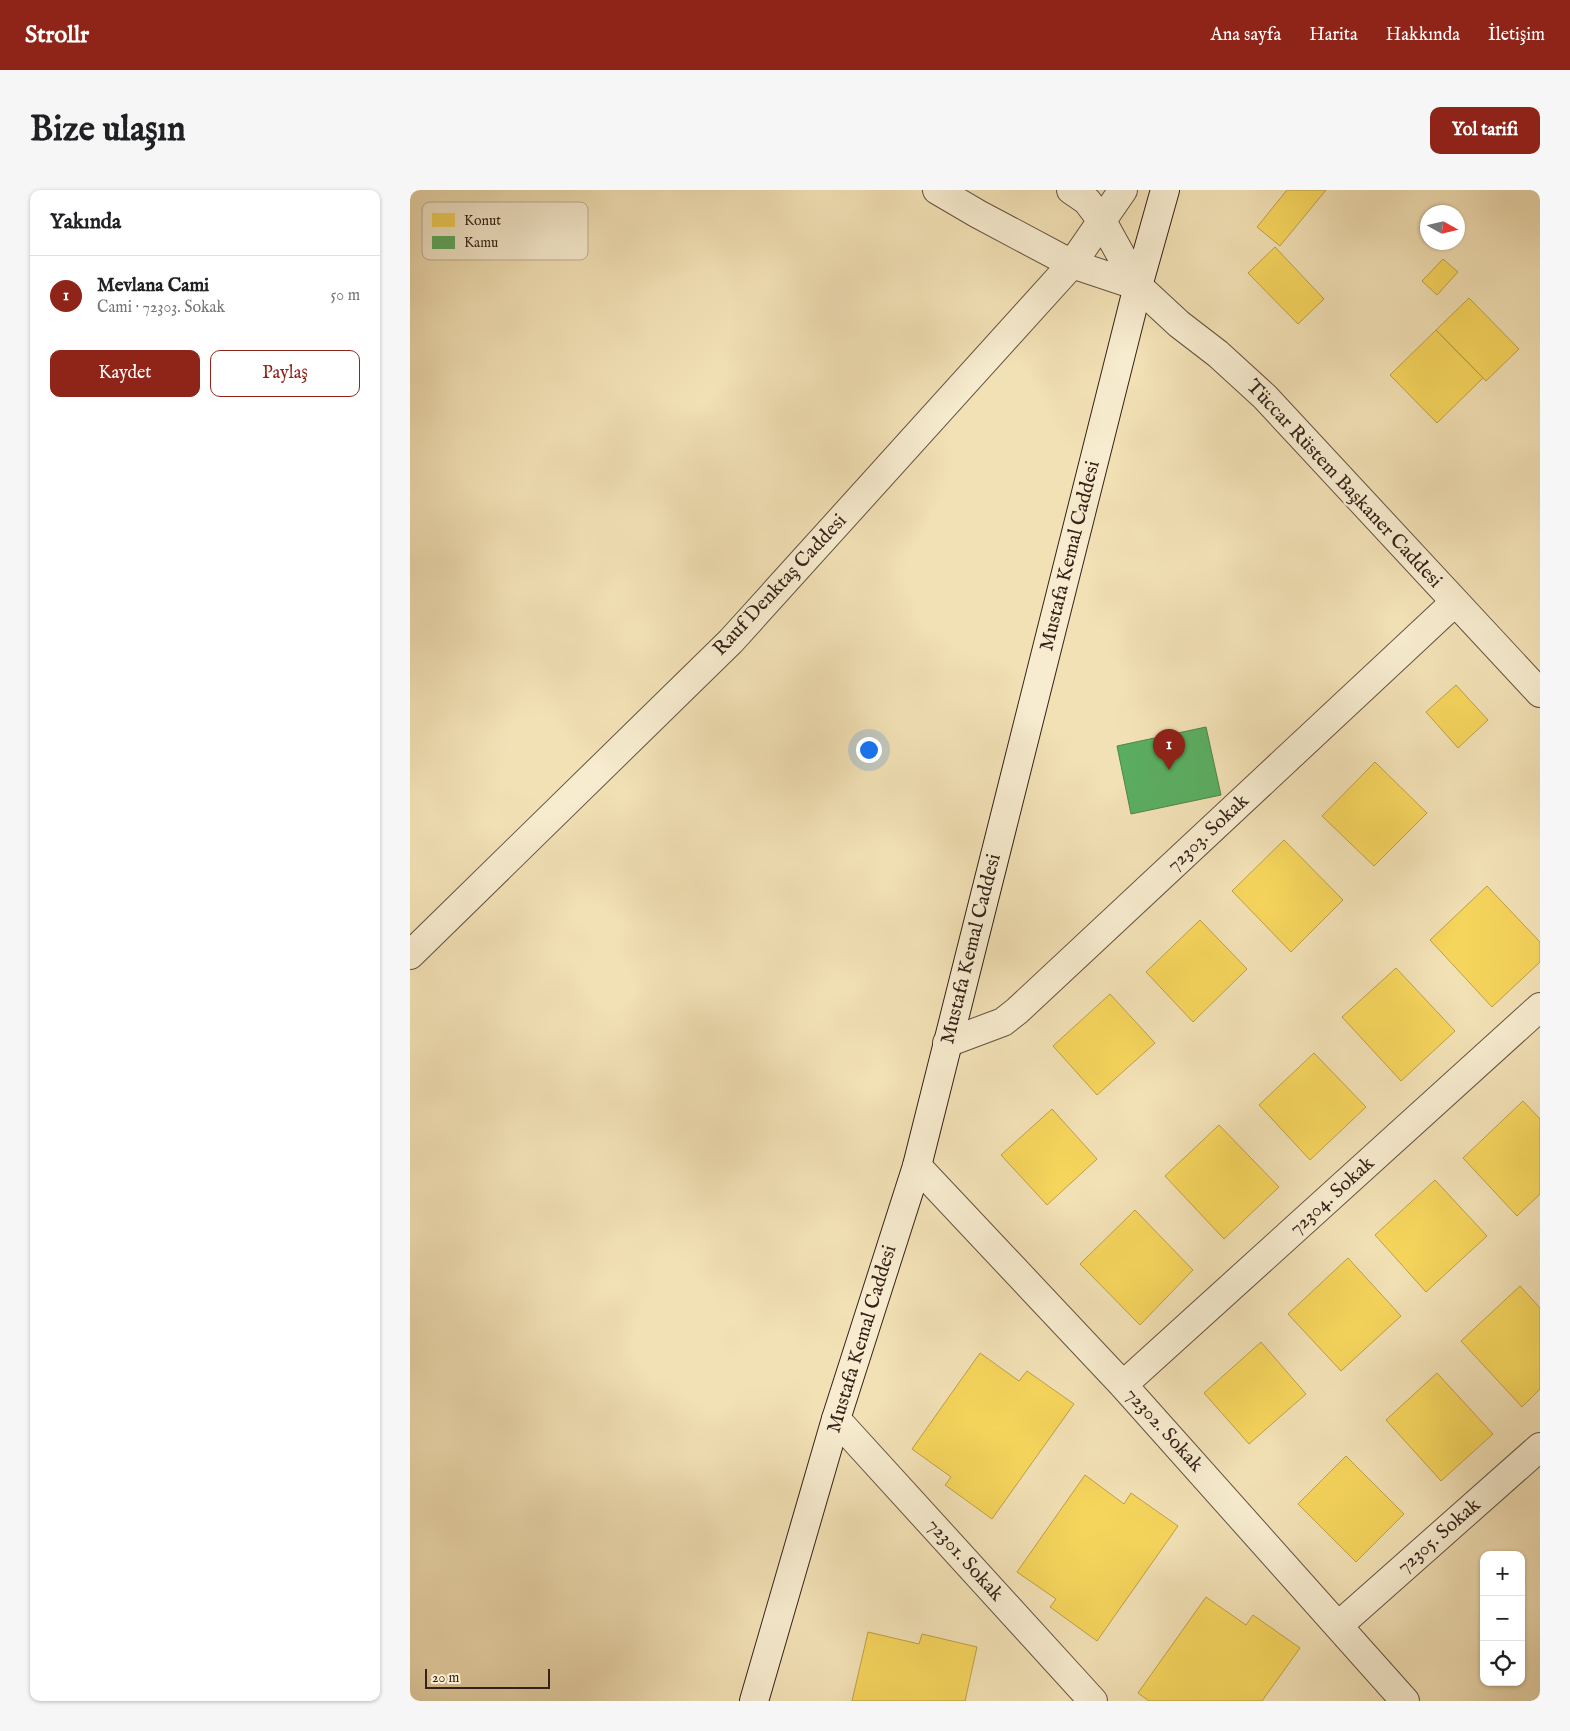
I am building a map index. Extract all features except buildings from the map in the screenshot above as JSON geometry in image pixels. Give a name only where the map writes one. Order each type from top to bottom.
[{"type":"street","points":[[936,190],[1072,264],[1138,286]]},
{"type":"street","points":[[1072,190],[1087,201],[1102,221],[1138,286]]},
{"type":"street","name":"Rauf Denktaş Caddesi","points":[[410,955],[731,641],[1072,264],[1123,190]]},
{"type":"street","name":"Mustafa Kemal Caddesi","points":[[754,1701],[836,1419],[917,1166],[1138,286],[1165,190]]},
{"type":"street","name":"Tüccar Rüstem Başkaner Caddesi","points":[[1138,286],[1179,324],[1218,354],[1265,397],[1540,693]]},
{"type":"street","name":"72303. Sokak","points":[[947,1043],[1003,1022],[1017,1011],[1455,602]]},
{"type":"street","name":"72304. Sokak","points":[[1123,1385],[1540,1007]]},
{"type":"street","name":"72302. Sokak","points":[[917,1166],[1123,1385],[1405,1701]]},
{"type":"street","name":"72301. Sokak","points":[[836,1419],[1093,1701]]},
{"type":"street","name":"72305. Sokak","points":[[1338,1626],[1540,1447]]},
{"type":"place","name":"Mevlana Cami","points":[[1169,770]]}]
